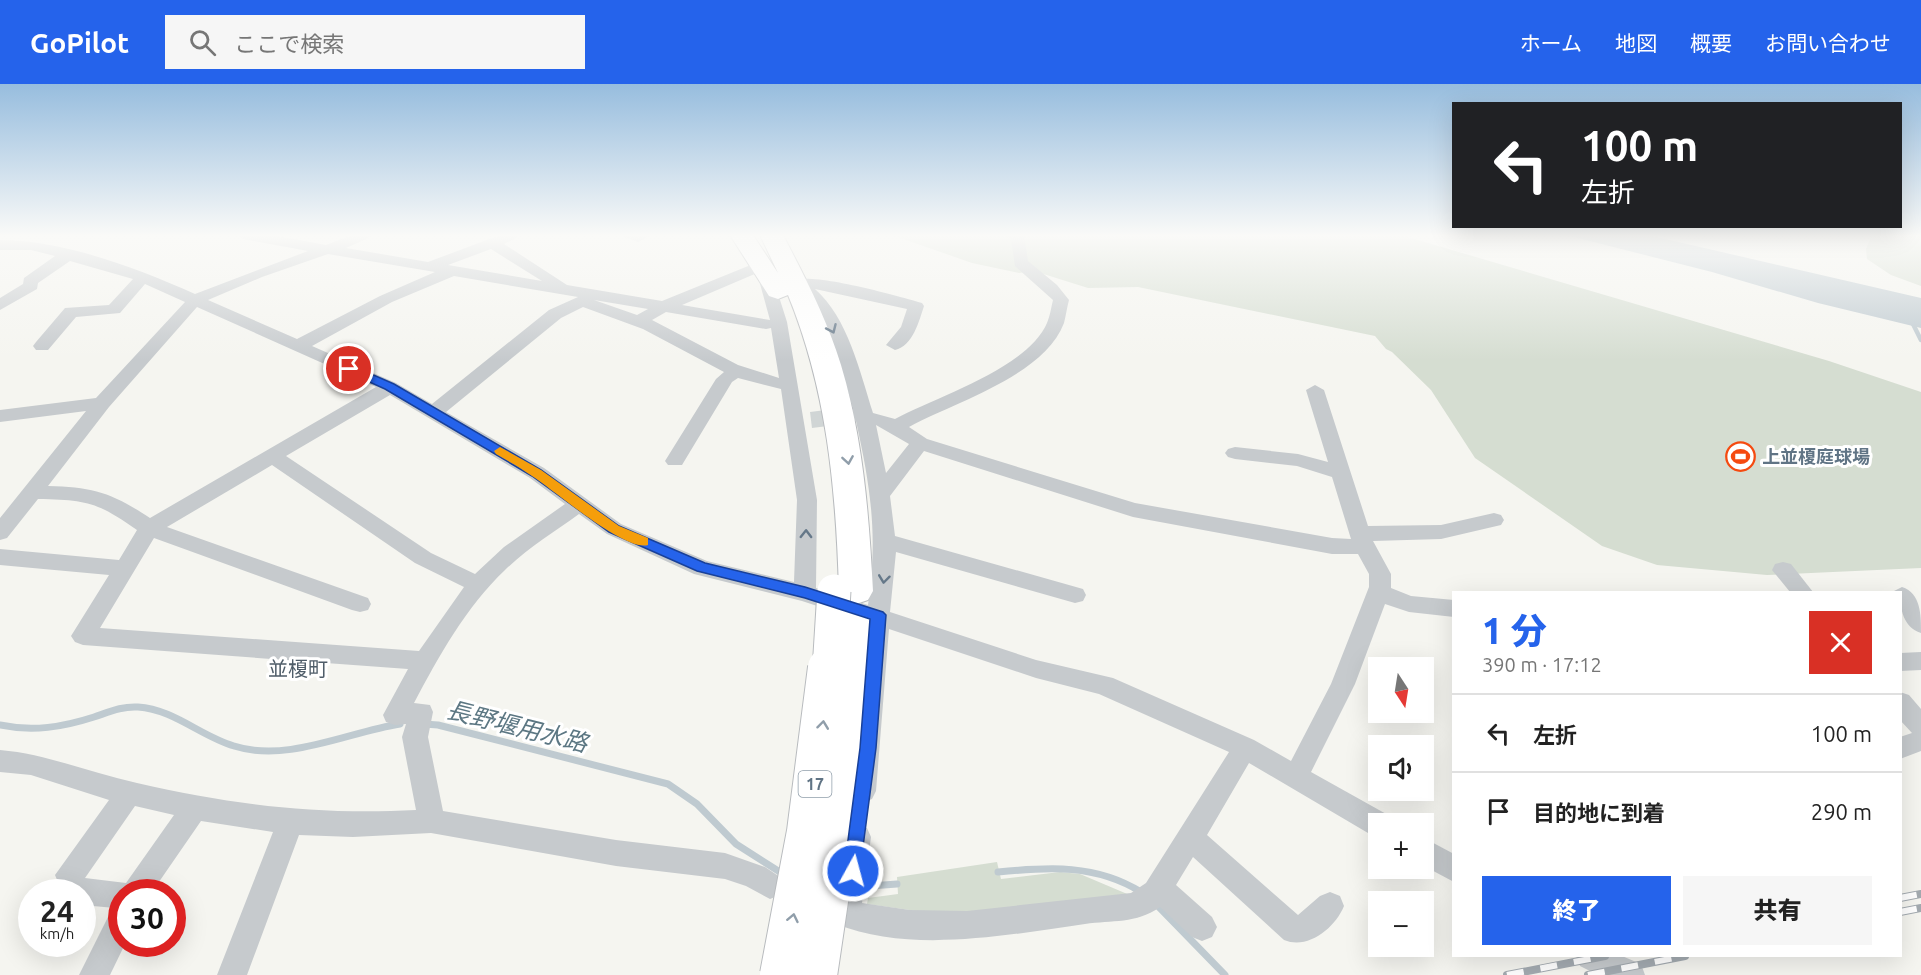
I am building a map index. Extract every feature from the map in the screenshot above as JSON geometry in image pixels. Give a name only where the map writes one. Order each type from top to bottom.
[{"type":"highway","name":"17","points":[[769,277],[801,338]]},
{"type":"highway","name":"17","points":[[779,277],[790,297],[823,432],[843,597],[832,644],[819,763],[799,891],[782,975]]},
{"type":"highway","name":"17","points":[[793,277],[827,361],[848,462],[843,597],[848,740],[830,894],[816,975]]},
{"type":"street","points":[[0,305],[31,286],[30,282],[38,277]]},
{"type":"street","points":[[42,346],[71,312],[114,310],[143,277],[390,387],[537,473],[614,529],[702,567],[843,597],[936,637],[1027,666],[1104,685],[1245,748],[1368,818]]},
{"type":"street","points":[[0,533],[102,403],[195,300],[254,277]]},
{"type":"street","points":[[298,346],[386,299],[438,277]]},
{"type":"street","points":[[485,277],[766,324]]},
{"type":"street","points":[[545,277],[596,307],[639,321],[682,339],[736,370],[766,381],[789,386]]},
{"type":"street","points":[[639,321],[663,307],[735,277]]},
{"type":"street","points":[[766,277],[778,322],[789,386],[804,421],[807,500],[843,597],[868,748],[849,898],[836,975]]},
{"type":"street","points":[[895,427],[1016,367],[1051,333],[1061,305],[1059,295],[1037,277]]},
{"type":"street","points":[[797,283],[827,285],[916,306],[909,328],[895,345]]},
{"type":"street","points":[[797,283],[813,295],[832,327],[854,381],[858,415],[879,497],[885,541],[885,575],[843,597]]},
{"type":"street","points":[[434,412],[555,314],[585,300]]},
{"type":"street","points":[[675,461],[725,379],[736,370]]},
{"type":"street","points":[[390,387],[149,528],[83,636],[424,661]]},
{"type":"street","points":[[1296,776],[1343,684],[1378,592],[1380,574],[1362,540],[1315,390]]},
{"type":"street","points":[[0,416],[102,403]]},
{"type":"street","points":[[858,415],[885,421],[920,442],[1133,510],[1332,546],[1362,540],[1441,532],[1494,520]]},
{"type":"street","points":[[879,497],[920,442]]},
{"type":"street","points":[[1235,453],[1298,460],[1339,472]]},
{"type":"street","points":[[271,455],[423,558],[477,584]]},
{"type":"street","points":[[33,492],[72,493],[109,501],[149,528],[360,604]]},
{"type":"street","points":[[430,821],[412,721],[424,661],[477,584],[522,544],[578,505]]},
{"type":"street","points":[[885,541],[1075,595]]},
{"type":"street","points":[[0,556],[124,568]]},
{"type":"street","points":[[1783,570],[1801,591]]},
{"type":"street","points":[[1378,592],[1409,604],[1452,609]]},
{"type":"street","points":[[1902,595],[1921,624]]},
{"type":"street","points":[[1902,662],[1921,661]]},
{"type":"street","points":[[1902,704],[1921,726]]},
{"type":"street","points":[[1902,747],[1921,740]]},
{"type":"street","points":[[849,898],[881,922],[961,927],[1091,909],[1130,909],[1152,895],[1191,838],[1245,748]]},
{"type":"street","points":[[0,761],[31,764],[95,785],[195,808],[290,822],[354,825],[430,821],[616,853],[725,866],[755,876],[770,886]]},
{"type":"street","points":[[108,894],[76,891],[69,875],[129,793]]},
{"type":"street","points":[[145,879],[195,808]]},
{"type":"street","points":[[232,975],[290,822]]},
{"type":"street","points":[[1191,838],[1294,930],[1305,929],[1330,906]]},
{"type":"street","points":[[1434,856],[1452,868]]},
{"type":"street","points":[[1152,895],[1202,927]]},
{"type":"street","points":[[94,975],[108,947]]},
{"type":"street","points":[[1593,957],[1630,975]]},
{"type":"shaded area","points":[[1052,277],[1542,277],[1829,361],[1921,392],[1921,568],[1767,575],[1657,565],[1602,546],[1475,458],[1431,390],[1375,336],[1138,287],[1088,288]]},
{"type":"shaded area","points":[[1728,277],[1828,277],[1921,298],[1921,328],[1818,303]]},
{"type":"shaded area","points":[[1895,277],[1921,277],[1921,286]]},
{"type":"shaded area","points":[[997,862],[1001,879],[1060,872],[1080,874],[1132,896],[974,919],[867,904],[868,898],[898,894],[897,877]]},
{"type":"waterway","points":[[1911,320],[1921,340]]},
{"type":"waterway","name":"長野堰用水路","points":[[0,725],[24,728],[59,726],[121,708],[138,707],[163,713],[234,746],[275,751],[296,749],[400,724]]},
{"type":"waterway","name":"長野堰用水路","points":[[424,724],[438,725],[668,784],[697,804],[736,844],[783,874]]},
{"type":"waterway","name":"長野堰用水路","points":[[998,872],[1036,869],[1089,872],[1107,876],[1141,892]]},
{"type":"waterway","name":"長野堰用水路","points":[[857,887],[897,884]]},
{"type":"waterway","name":"長野堰用水路","points":[[1155,903],[1225,975]]},
{"type":"tunnel","points":[[811,420],[852,415]]},
{"type":"railway","points":[[1902,898],[1921,894]]},
{"type":"railway","points":[[1902,912],[1921,908]]},
{"type":"railway","points":[[1507,975],[1600,957]]},
{"type":"railway","points":[[1588,975],[1680,957]]},
{"type":"slow traffic","points":[[500,451],[537,473],[614,529],[643,542]]},
{"type":"place","name":"上並榎庭球場","points":[[1741,457]]},
{"type":"district","name":"並榎町","points":[[298,669]]},
{"type":"route","points":[[349,369],[390,387],[537,473],[614,529],[702,567],[805,593],[878,615],[868,748],[853,871]]}]
